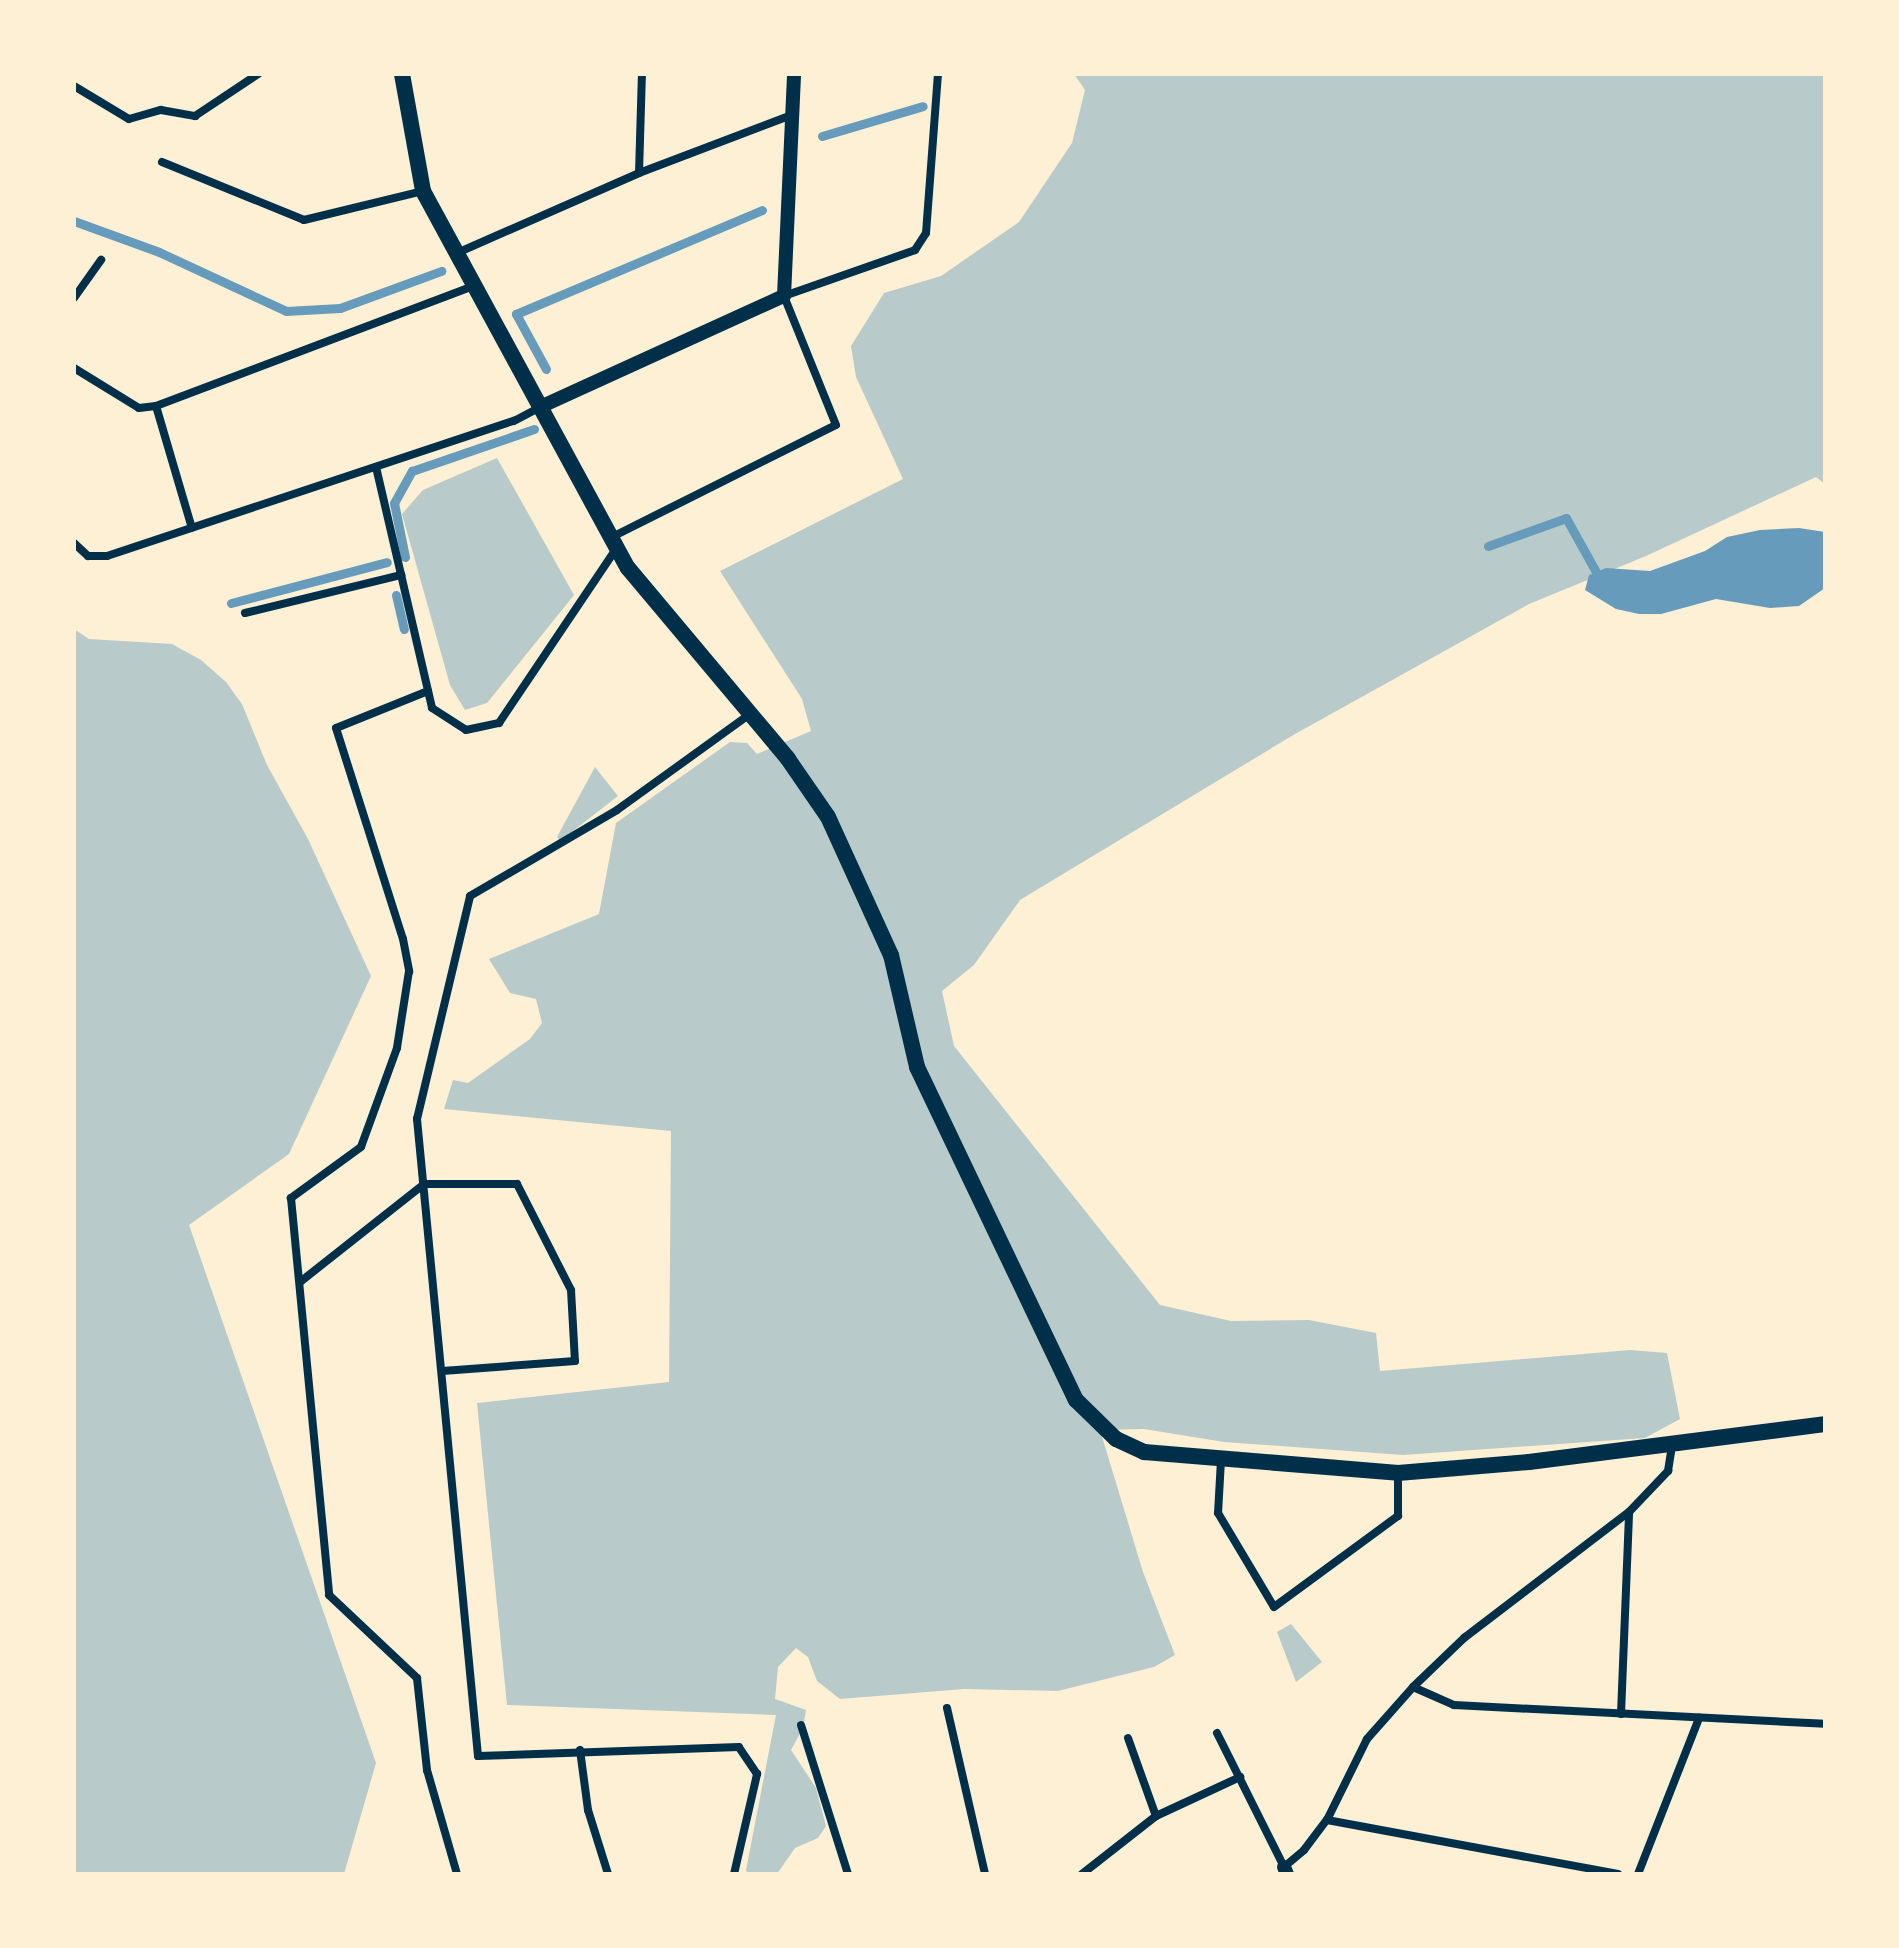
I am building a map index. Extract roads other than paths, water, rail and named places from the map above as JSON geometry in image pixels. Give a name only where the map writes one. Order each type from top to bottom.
[{"type":"main road","points":[[402,74],[423,191],[628,568],[788,759],[828,817],[866,894],[891,955],[917,1067],[1076,1400],[1116,1439],[1144,1452],[1398,1473],[1672,1445],[1825,1424]]},
{"type":"street","points":[[74,86],[129,119],[161,110],[195,116],[258,74]]},
{"type":"street","points":[[639,173],[642,74]]},
{"type":"street","points":[[376,467],[432,708],[466,730],[499,723],[614,542],[836,425],[784,296],[794,74]]},
{"type":"street","points":[[74,543],[88,556],[107,556],[514,421],[784,296],[915,250],[926,233],[938,74]]},
{"type":"street","points":[[456,253],[639,173],[792,114]]},
{"type":"street","points":[[162,162],[304,220],[423,191]]},
{"type":"street","points":[[74,298],[101,260]]},
{"type":"street","points":[[74,368],[139,408],[156,406],[475,286]]},
{"type":"street","points":[[156,406],[192,528]]},
{"type":"street","points":[[245,613],[401,575]]},
{"type":"street","points":[[428,691],[336,728],[403,939],[409,971],[397,1048],[361,1147],[291,1198],[329,1595],[417,1678],[427,1770],[457,1874]]},
{"type":"street","points":[[734,1874],[757,1774],[739,1747],[580,1750],[478,1756],[417,1119],[470,896],[617,810],[750,714]]},
{"type":"street","points":[[300,1282],[424,1184],[517,1184],[571,1290],[575,1361],[442,1371]]},
{"type":"street","points":[[1217,1733],[1286,1871],[1327,1820],[1367,1739],[1413,1687],[1464,1638],[1629,1512],[1668,1471],[1672,1445]]},
{"type":"street","points":[[1221,1460],[1218,1513],[1274,1607],[1398,1516],[1398,1473]]},
{"type":"street","points":[[1621,1714],[1629,1512]]},
{"type":"street","points":[[1413,1687],[1454,1705],[1825,1724]]},
{"type":"street","points":[[947,1708],[985,1874]]},
{"type":"street","points":[[1638,1874],[1699,1718]]},
{"type":"street","points":[[801,1725],[848,1874]]},
{"type":"street","points":[[1128,1738],[1156,1816]]},
{"type":"street","points":[[580,1750],[588,1810],[608,1874]]},
{"type":"street","points":[[1082,1874],[1156,1816],[1240,1777]]},
{"type":"street","points":[[1327,1820],[1618,1874]]},
{"type":"water","points":[[1799,528],[1825,532],[1825,588],[1799,606],[1770,608],[1716,599],[1661,614],[1639,614],[1616,609],[1585,590],[1589,575],[1606,568],[1650,571],[1705,551],[1727,537],[1760,530]]},
{"type":"waterway","points":[[822,136],[923,106]]},
{"type":"waterway","points":[[546,369],[516,314],[762,210]]},
{"type":"waterway","points":[[74,221],[159,252],[286,311],[340,308],[441,271]]},
{"type":"waterway","points":[[405,557],[394,503],[412,471],[534,429]]},
{"type":"waterway","points":[[1488,546],[1566,518],[1596,572]]},
{"type":"waterway","points":[[231,603],[387,562]]},
{"type":"waterway","points":[[396,595],[404,629]]}]
